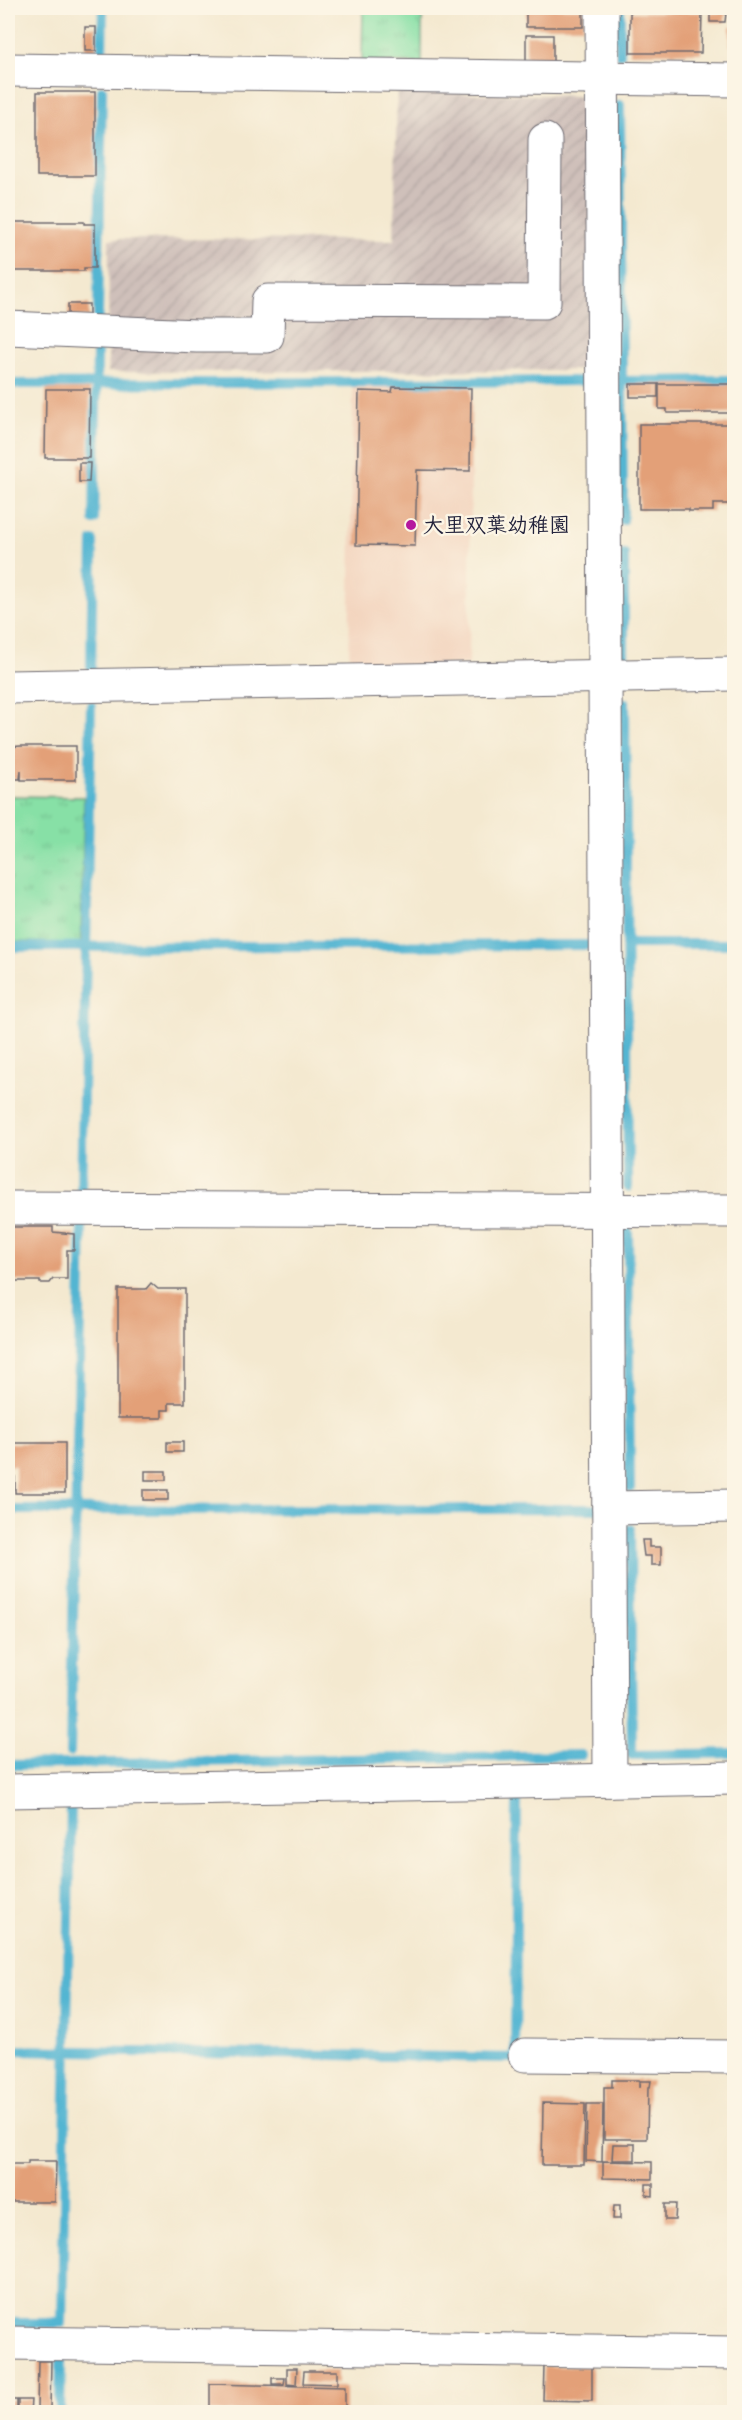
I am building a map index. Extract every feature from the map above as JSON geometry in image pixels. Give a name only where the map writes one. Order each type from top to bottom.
[{"type":"street","points":[[602,8],[610,1780]]},
{"type":"street","points":[[8,70],[735,80]]},
{"type":"street","points":[[8,328],[197,336],[267,336],[268,301],[544,302],[545,140]]},
{"type":"street","points":[[8,687],[735,674]]},
{"type":"street","points":[[8,1208],[735,1211]]},
{"type":"street","points":[[609,1508],[735,1506]]},
{"type":"street","points":[[8,1791],[735,1778]]},
{"type":"street","points":[[525,2055],[735,2057]]},
{"type":"street","points":[[8,2343],[735,2353]]},
{"type":"shaded area","points":[[397,92],[577,96],[589,105],[591,370],[108,372],[109,239],[394,240]]},
{"type":"shaded area","name":"大里双葉幼稚園","points":[[353,385],[472,385],[469,664],[349,667]]},
{"type":"green space","points":[[363,8],[422,8],[422,63],[362,62]]},
{"type":"green space","points":[[8,796],[84,797],[81,943],[8,942]]},
{"type":"building","points":[[526,8],[583,8],[583,27],[526,27]]},
{"type":"building","points":[[630,12],[702,12],[701,53],[630,53]]},
{"type":"building","points":[[710,13],[726,13],[725,22],[710,22]]},
{"type":"building","points":[[730,26],[734,26],[734,46],[730,46]]},
{"type":"building","points":[[85,27],[96,27],[96,51],[85,51]]},
{"type":"building","points":[[526,35],[553,35],[553,63],[526,63]]},
{"type":"building","points":[[37,92],[95,92],[95,176],[37,176]]},
{"type":"building","points":[[12,222],[95,224],[95,268],[84,268],[84,271],[12,271]]},
{"type":"building","points":[[68,304],[89,304],[89,317],[68,316]]},
{"type":"building","points":[[630,384],[658,384],[658,397],[630,397]]},
{"type":"building","points":[[659,384],[734,384],[734,413],[667,413],[667,409],[659,409]]},
{"type":"building","points":[[393,387],[471,388],[470,471],[417,470],[415,546],[356,545],[359,391],[392,392]]},
{"type":"building","points":[[46,389],[90,389],[89,458],[45,458]]},
{"type":"building","points":[[639,424],[734,424],[734,504],[713,504],[713,511],[639,509]]},
{"type":"building","points":[[79,463],[90,463],[89,482],[79,482]]},
{"type":"building","points":[[76,746],[76,780],[21,780],[21,770],[20,779],[8,779],[8,747]]},
{"type":"building","points":[[8,1227],[53,1227],[53,1232],[74,1234],[74,1250],[67,1250],[67,1279],[53,1279],[50,1283],[8,1281]]},
{"type":"building","points":[[151,1283],[158,1289],[185,1289],[185,1403],[169,1403],[169,1410],[162,1410],[162,1418],[118,1418],[118,1289],[146,1289]]},
{"type":"building","points":[[167,1442],[183,1442],[183,1452],[167,1452]]},
{"type":"building","points":[[8,1443],[65,1443],[65,1493],[15,1493],[15,1466],[8,1466]]},
{"type":"building","points":[[145,1471],[166,1471],[166,1480],[145,1480]]},
{"type":"building","points":[[143,1490],[168,1490],[168,1500],[143,1500]]},
{"type":"building","points":[[642,1540],[649,1540],[649,1547],[661,1547],[661,1565],[651,1565],[651,1556],[644,1556]]},
{"type":"building","points":[[612,2080],[639,2080],[639,2088],[640,2081],[651,2081],[648,2087],[647,2139],[604,2139],[604,2087],[612,2087]]},
{"type":"building","points":[[543,2103],[585,2104],[584,2165],[542,2165]]},
{"type":"building","points":[[587,2104],[603,2104],[602,2162],[586,2161]]},
{"type":"building","points":[[613,2144],[635,2144],[635,2160],[612,2160]]},
{"type":"building","points":[[28,2161],[56,2161],[55,2202],[9,2202],[8,2164],[28,2164]]},
{"type":"building","points":[[603,2161],[652,2162],[652,2179],[603,2178]]},
{"type":"building","points":[[646,2184],[653,2184],[653,2196],[646,2195]]},
{"type":"building","points":[[665,2204],[676,2204],[675,2220],[665,2220]]},
{"type":"building","points":[[614,2205],[620,2205],[620,2219],[613,2219]]},
{"type":"building","points":[[38,2361],[51,2361],[50,2409],[37,2409]]},
{"type":"building","points":[[544,2366],[592,2367],[592,2401],[543,2400]]},
{"type":"building","points":[[287,2368],[297,2368],[296,2385],[287,2384]]},
{"type":"building","points":[[304,2371],[337,2371],[337,2384],[303,2383]]},
{"type":"building","points":[[272,2378],[285,2378],[284,2384],[272,2384]]},
{"type":"building","points":[[210,2384],[345,2387],[345,2412],[210,2412]]},
{"type":"building","points":[[8,2400],[17,2400],[17,2411],[8,2411]]},
{"type":"building","points":[[18,2400],[31,2400],[30,2412],[18,2411]]},
{"type":"waterway","points":[[102,54],[103,8]]},
{"type":"waterway","points":[[620,8],[620,54]]},
{"type":"waterway","points":[[98,317],[102,90]]},
{"type":"waterway","points":[[620,105],[623,520]]},
{"type":"waterway","points":[[94,520],[97,354]]},
{"type":"waterway","points":[[622,381],[734,380]]},
{"type":"waterway","points":[[8,384],[588,381]]},
{"type":"waterway","points":[[91,670],[93,541]]},
{"type":"waterway","points":[[624,554],[624,655]]},
{"type":"waterway","points":[[625,703],[628,1187]]},
{"type":"waterway","points":[[81,1193],[91,706]]},
{"type":"waterway","points":[[626,944],[734,944]]},
{"type":"waterway","points":[[8,947],[592,945]]},
{"type":"waterway","points":[[70,1752],[82,1226]]},
{"type":"waterway","points":[[628,1232],[630,1488]]},
{"type":"waterway","points":[[8,1510],[595,1509]]},
{"type":"waterway","points":[[630,1529],[632,1755]]},
{"type":"waterway","points":[[636,1755],[734,1753]]},
{"type":"waterway","points":[[8,1765],[581,1755]]},
{"type":"waterway","points":[[8,2050],[515,2058],[517,1795]]},
{"type":"waterway","points":[[8,2323],[62,2323],[71,1802]]},
{"type":"waterway","points":[[60,2412],[61,2361]]},
{"type":"place","name":"大里双葉幼稚園","points":[[411,525]]}]
